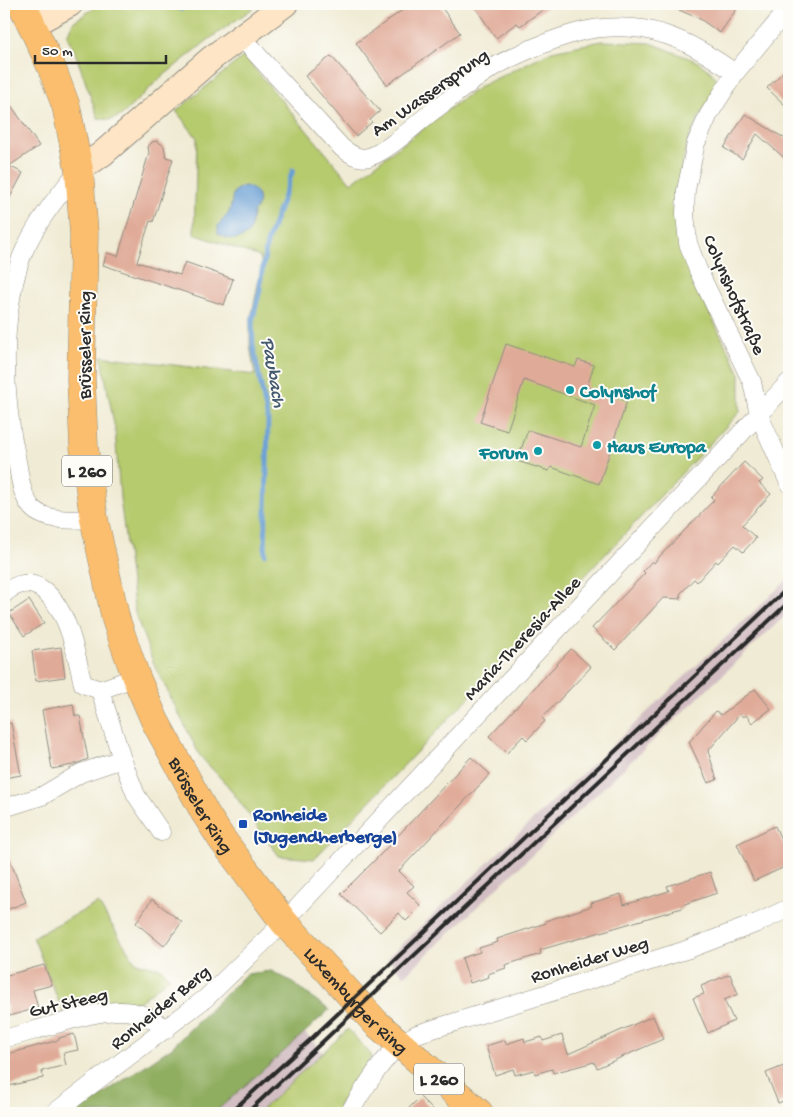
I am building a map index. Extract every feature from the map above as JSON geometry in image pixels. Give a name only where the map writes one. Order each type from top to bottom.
[{"type":"main road","name":"Brüsseler Ring","points":[[27,14],[66,106],[79,170],[84,234],[81,379],[84,447],[94,519],[116,620],[136,677],[155,721],[205,814],[284,922]]},
{"type":"main road","name":"Luxemburger Ring","points":[[284,922],[366,1012],[479,1113]]},
{"type":"street","points":[[27,14],[70,4]]},
{"type":"street","points":[[94,519],[69,521],[48,516],[33,509],[24,494],[7,430],[4,350],[9,303],[21,259],[35,229],[50,206],[79,170],[102,154],[212,58],[286,4]]},
{"type":"street","name":"Colynshofstraße","points":[[789,8],[736,73],[709,114],[696,143],[686,190],[685,214],[688,243],[698,270],[752,382],[759,415],[789,483]]},
{"type":"street","name":"Am Wassersprung","points":[[241,37],[342,148],[355,157],[368,157],[381,152],[435,109],[487,72],[529,50],[565,37],[602,28],[637,28],[665,34],[706,53],[736,73]]},
{"type":"street","name":"Maria-Theresia-Allee","points":[[284,922],[789,382]]},
{"type":"street","points":[[4,594],[22,582],[35,584],[49,594],[65,620],[83,684],[100,690],[136,677]]},
{"type":"street","points":[[100,690],[122,759],[136,794],[161,832]]},
{"type":"street","points":[[4,808],[42,796],[81,773],[122,759]]},
{"type":"street","name":"Ronheider Weg","points":[[400,1044],[417,1034],[686,950],[757,923],[789,908]]},
{"type":"street","name":"Ronheider Berg","points":[[54,1113],[206,998],[284,922]]},
{"type":"street","name":"Gut Steeg","points":[[4,1039],[94,1014],[115,1011],[130,1011],[156,1020],[166,1030]]},
{"type":"street","points":[[349,1113],[384,1062],[400,1044]]},
{"type":"shaded area","points":[[789,578],[789,612],[404,976],[387,958]]},
{"type":"shaded area","points":[[305,1033],[323,1052],[258,1113],[214,1113]]},
{"type":"green space","points":[[100,4],[259,4],[208,40],[158,80],[121,116],[110,120],[98,118],[75,52],[67,36],[73,22]]},
{"type":"green space","points":[[602,41],[651,43],[696,61],[710,71],[720,83],[690,135],[684,155],[677,201],[678,229],[683,256],[740,374],[740,412],[314,859],[279,856],[228,786],[200,756],[153,662],[135,613],[120,498],[115,429],[101,356],[255,375],[250,346],[250,322],[262,265],[260,257],[194,234],[197,138],[176,111],[244,56],[351,183],[481,86],[552,51]]},
{"type":"green space","points":[[98,903],[135,962],[160,968],[170,977],[138,1003],[116,1001],[64,1015],[33,937]]},
{"type":"green space","points":[[271,971],[289,980],[329,1010],[214,1113],[75,1113],[171,1048],[246,974]]},
{"type":"green space","points":[[348,1029],[372,1056],[339,1104],[337,1113],[258,1113]]},
{"type":"water","points":[[245,186],[257,193],[259,200],[253,214],[249,233],[238,239],[226,238],[218,234],[218,226],[228,214],[232,197],[236,190]]},
{"type":"building","points":[[411,4],[439,4],[460,33],[387,85],[356,43]]},
{"type":"building","points":[[473,4],[551,4],[520,26],[517,23],[496,38]]},
{"type":"building","points":[[665,4],[740,4],[720,33],[700,19]]},
{"type":"building","points":[[331,56],[380,111],[370,120],[372,122],[356,136],[305,76]]},
{"type":"building","points":[[789,66],[789,109],[767,88]]},
{"type":"building","points":[[4,95],[39,146],[9,166],[23,173],[4,209]]},
{"type":"building","points":[[745,114],[789,141],[789,162],[757,134],[742,159],[724,148]]},
{"type":"building","points":[[157,141],[164,146],[166,157],[173,159],[153,222],[150,221],[137,262],[180,275],[185,262],[233,279],[224,305],[103,265],[107,253],[118,256],[149,153],[148,147],[152,142]]},
{"type":"building","points":[[506,344],[575,367],[578,360],[594,365],[587,387],[627,401],[599,484],[551,467],[549,471],[517,461],[528,430],[581,447],[595,405],[524,380],[507,431],[480,422]]},
{"type":"building","points":[[744,462],[763,480],[759,483],[771,494],[742,525],[756,538],[743,552],[735,545],[718,563],[716,561],[697,582],[694,579],[680,594],[681,599],[663,598],[615,650],[592,628],[645,573],[643,571],[652,561],[654,563],[714,500],[711,497]]},
{"type":"building","points":[[29,600],[44,623],[24,636],[9,613]]},
{"type":"building","points":[[61,647],[65,677],[36,681],[32,651]]},
{"type":"building","points":[[571,649],[591,667],[542,718],[545,721],[527,740],[523,736],[507,753],[489,736]]},
{"type":"building","points":[[755,689],[771,709],[752,723],[746,715],[743,717],[740,714],[708,751],[717,780],[708,783],[689,742],[716,711],[721,715]]},
{"type":"building","points":[[73,704],[75,716],[80,716],[88,759],[73,765],[52,769],[42,710]]},
{"type":"building","points":[[11,723],[21,775],[4,778],[4,724]]},
{"type":"building","points":[[471,757],[490,774],[399,871],[414,886],[407,892],[421,906],[406,921],[399,913],[380,932],[341,894],[382,853]]},
{"type":"building","points":[[775,826],[789,857],[789,865],[754,881],[737,844]]},
{"type":"building","points":[[4,848],[26,902],[4,911]]},
{"type":"building","points":[[710,872],[717,893],[682,905],[683,908],[540,950],[541,954],[505,965],[506,968],[488,974],[489,977],[470,983],[462,958],[480,952],[479,948],[498,942],[497,939],[592,906],[591,903],[621,894],[624,905],[669,891],[667,886]]},
{"type":"building","points":[[152,899],[182,922],[164,946],[136,923]]},
{"type":"building","points":[[44,965],[52,985],[33,990],[38,1008],[9,1016],[6,1002],[4,1003],[4,976]]},
{"type":"building","points":[[730,974],[738,994],[724,1000],[734,1021],[708,1033],[693,998],[704,994],[701,986]]},
{"type":"building","points":[[653,1016],[663,1039],[597,1068],[594,1062],[553,1073],[552,1069],[535,1074],[534,1070],[515,1075],[513,1069],[495,1075],[486,1046],[505,1040],[506,1044],[524,1038],[525,1042],[542,1037],[543,1041],[562,1035],[568,1054]]},
{"type":"building","points":[[74,1034],[78,1050],[63,1053],[66,1065],[42,1071],[43,1078],[4,1087],[4,1055]]},
{"type":"building","points":[[789,1064],[789,1099],[778,1103],[766,1073]]},
{"type":"building","points":[[420,1097],[436,1113],[404,1113]]},
{"type":"waterway","name":"Paubach","points":[[181,9],[189,4]]},
{"type":"waterway","name":"Paubach","points":[[265,554],[268,420],[253,346],[252,322],[260,290],[267,243],[293,170]]},
{"type":"railway","points":[[230,1113],[311,1039],[789,587]]},
{"type":"railway","points":[[247,1113],[789,602]]},
{"type":"place","name":"Colynshof","points":[[570,390]]},
{"type":"place","name":"Haus Europa","points":[[597,445]]},
{"type":"place","name":"Forum","points":[[538,451]]},
{"type":"place","name":"Ronheide (Jugendherberge)","points":[[243,824]]}]
